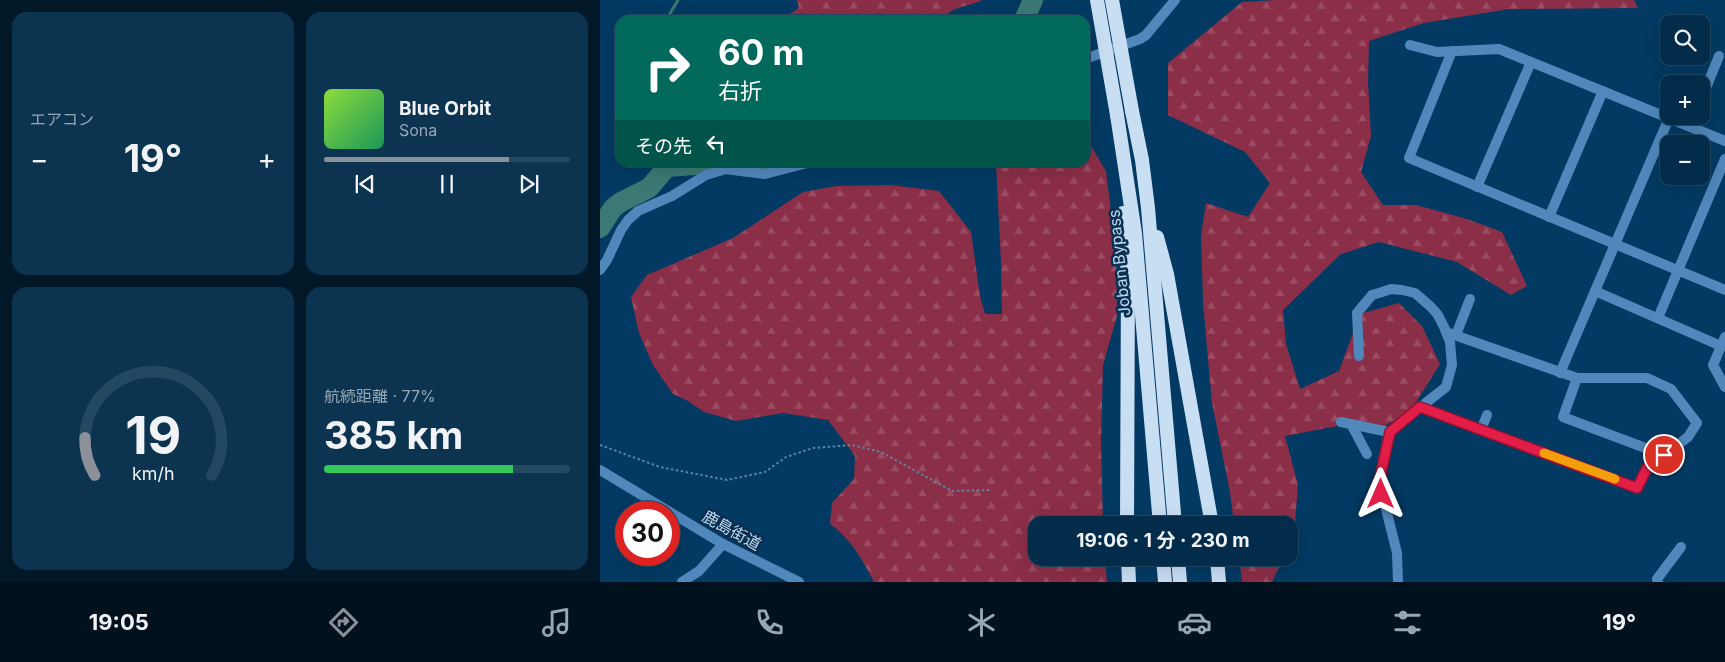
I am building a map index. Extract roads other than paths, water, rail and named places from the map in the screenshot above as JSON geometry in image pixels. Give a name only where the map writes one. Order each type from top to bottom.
[{"type":"highway","name":"Joban Bypass","points":[[1097,0],[1129,186],[1135,233],[1159,516]]},
{"type":"highway","name":"Joban Bypass","points":[[1112,0],[1142,160],[1148,208],[1174,516]]},
{"type":"highway","points":[[1119,134],[1119,186],[1124,216],[1128,274],[1127,516]]},
{"type":"highway","points":[[1148,208],[1168,274],[1210,516]]},
{"type":"highway","points":[[1128,566],[1129,582]]},
{"type":"highway","points":[[1164,566],[1165,582]]},
{"type":"highway","points":[[1179,566],[1180,582]]},
{"type":"highway","points":[[1218,566],[1220,582]]},
{"type":"street","points":[[1090,58],[1140,39],[1175,0]]},
{"type":"street","points":[[1410,45],[1437,52],[1499,49],[1660,114]]},
{"type":"street","points":[[1452,52],[1408,158],[1725,290]]},
{"type":"street","points":[[1710,79],[1720,56]]},
{"type":"street","points":[[1477,187],[1531,62]]},
{"type":"street","points":[[1549,217],[1603,91]]},
{"type":"street","points":[[1560,373],[1666,125]]},
{"type":"street","points":[[1690,126],[1725,141]]},
{"type":"street","points":[[1658,318],[1725,159]]},
{"type":"street","points":[[600,270],[607,260],[621,230],[638,211],[672,196],[706,175],[726,169],[766,174],[792,167]]},
{"type":"street","points":[[1359,356],[1356,313],[1372,296],[1391,289],[1415,294],[1424,300],[1438,315],[1446,332],[1452,355],[1452,365],[1446,387],[1390,432],[1379,482],[1397,553],[1398,582]]},
{"type":"street","points":[[1595,291],[1658,318],[1723,341],[1713,364],[1725,387]]},
{"type":"street","points":[[1456,336],[1470,299]]},
{"type":"street","points":[[1420,407],[1637,488],[1647,468],[1688,436],[1697,423],[1671,389],[1647,378],[1577,378],[1446,332]]},
{"type":"street","points":[[1577,378],[1563,417],[1664,455]]},
{"type":"street","points":[[1481,430],[1487,414]]},
{"type":"street","points":[[1367,454],[1346,423],[1390,432]]},
{"type":"street","name":"鹿島街道","points":[[600,470],[723,544],[799,582]]},
{"type":"street","points":[[682,582],[699,571],[723,544]]},
{"type":"street","points":[[1658,582],[1657,578],[1681,547]]},
{"type":"waterway","points":[[669,15],[678,0]]},
{"type":"waterway","points":[[1026,15],[1033,0]]},
{"type":"waterway","points":[[600,228],[613,208],[649,188],[667,167]]}]
